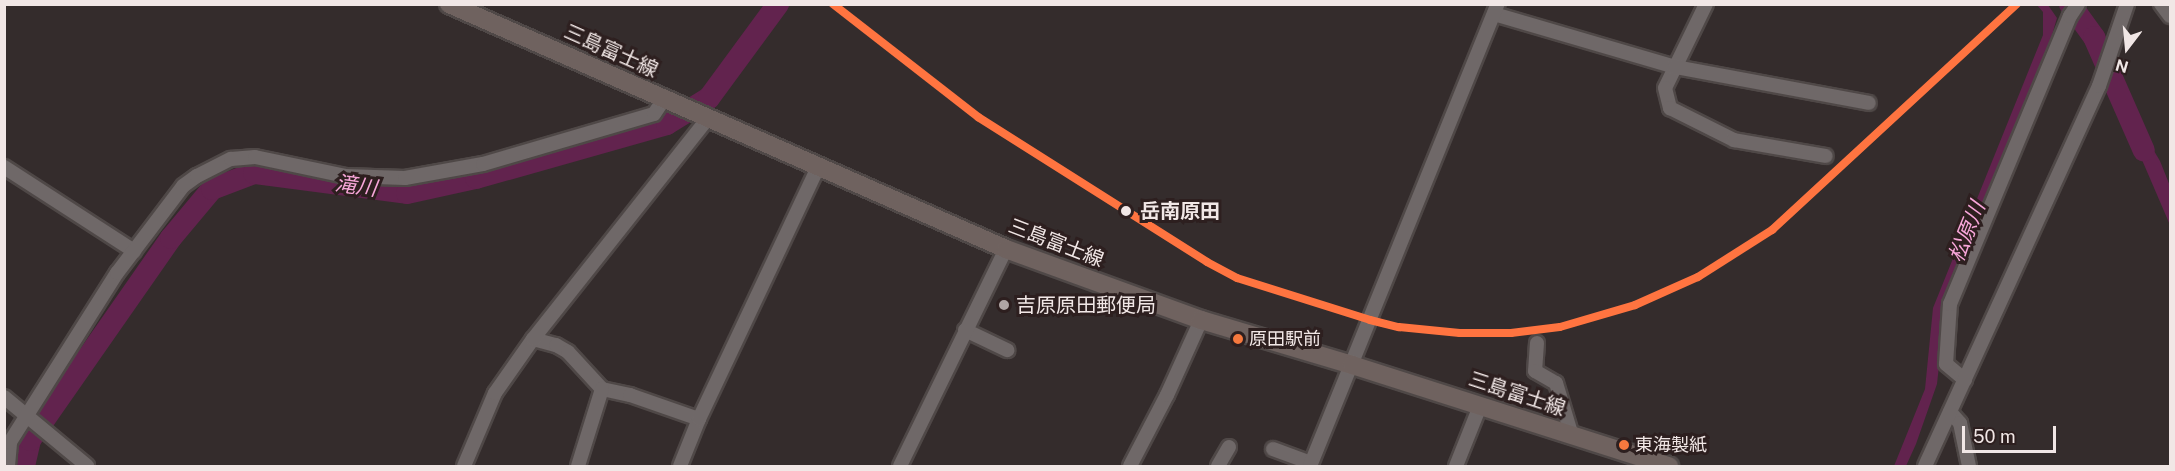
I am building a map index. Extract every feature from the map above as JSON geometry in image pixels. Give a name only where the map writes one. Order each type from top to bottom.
[{"type":"main road","name":"三島富士線","points":[[449,4],[1006,249],[1201,320],[1352,365],[1669,466]]},
{"type":"street","points":[[1706,4],[1665,88],[1670,108],[1734,140],[1826,156]]},
{"type":"street","points":[[1925,466],[2102,79],[2127,4]]},
{"type":"street","points":[[2161,4],[2170,16]]},
{"type":"street","points":[[1273,449],[1311,465],[1496,9],[1675,67],[1869,103]]},
{"type":"street","points":[[1965,381],[1946,364],[1950,304],[2074,10]]},
{"type":"street","points":[[8,466],[10,442],[26,414],[134,250],[183,186],[231,159],[255,157],[345,176],[405,178],[483,164],[654,114],[673,103]]},
{"type":"street","points":[[464,466],[495,393],[533,339],[705,117]]},
{"type":"street","points":[[4,167],[134,250]]},
{"type":"street","points":[[680,466],[699,419],[818,167]]},
{"type":"street","points":[[902,466],[965,330],[1006,249]]},
{"type":"street","points":[[1130,466],[1167,395],[1201,320]]},
{"type":"street","points":[[965,330],[1007,350]]},
{"type":"street","points":[[533,339],[556,345],[568,352],[602,389],[630,395],[699,419]]},
{"type":"street","points":[[1537,343],[1535,371],[1556,383],[1572,436]]},
{"type":"street","points":[[578,466],[602,389]]},
{"type":"street","points":[[4,397],[87,466]]},
{"type":"street","points":[[1456,466],[1480,406]]},
{"type":"street","points":[[1950,412],[1960,423],[1969,466]]},
{"type":"street","points":[[1218,466],[1229,447]]},
{"type":"water","name":"松原川","points":[[2037,5],[2048,5],[2057,18],[2047,52],[1946,302],[1937,384],[1916,444],[1906,466],[1894,466],[1925,389],[1933,308],[2043,35],[2043,12]]},
{"type":"water","points":[[2136,121],[2160,161],[2170,186],[2170,225],[2127,125]]},
{"type":"waterway","name":"滝川","points":[[24,466],[30,440],[171,238],[212,189],[254,173],[407,193],[476,178],[667,124],[709,98],[778,4]]},
{"type":"waterway","points":[[2070,4],[2094,37],[2144,151]]},
{"type":"transit line","points":[[833,4],[978,117],[1207,262],[1237,278],[1370,320],[1399,327],[1460,333],[1511,333],[1560,327],[1635,305],[1698,277],[1772,230],[2017,4]]},
{"type":"place","name":"岳南原田","points":[[1126,211]]},
{"type":"place","name":"吉原原田郵便局","points":[[1004,305]]},
{"type":"place","name":"原田駅前","points":[[1238,339]]},
{"type":"place","name":"東海製紙","points":[[1624,445]]}]
